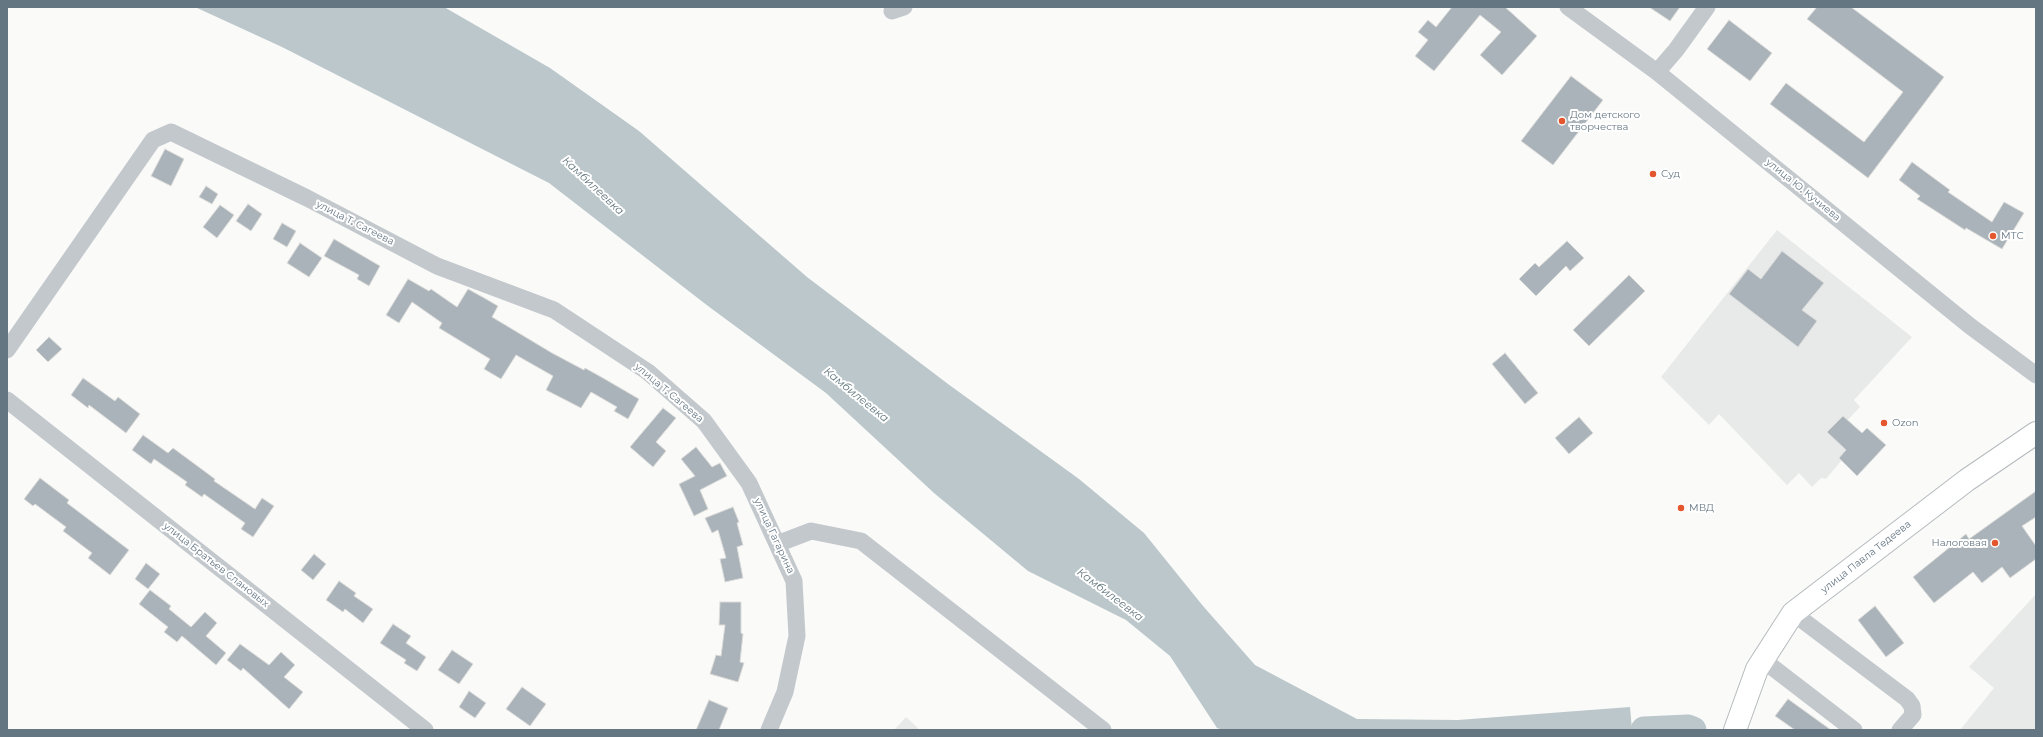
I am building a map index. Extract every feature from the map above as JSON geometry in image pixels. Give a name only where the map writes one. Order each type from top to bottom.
[{"type":"main road","name":"улица Павла Тедеева","points":[[1736,724],[1757,669],[1794,613],[1967,480],[2036,433]]},
{"type":"street","name":"улица Ю. Кучиева","points":[[1568,7],[1658,72],[1970,326],[2036,375]]},
{"type":"street","points":[[1658,72],[1707,7]]},
{"type":"street","name":"улица Т. Сагеева","points":[[7,350],[153,140],[172,132],[308,198],[437,266],[554,310],[648,372],[704,421],[749,483]]},
{"type":"street","name":"улица Братьев Слановых","points":[[7,400],[425,730]]},
{"type":"street","name":"улица Гагарина","points":[[749,483],[794,581],[797,636],[786,692],[769,730]]},
{"type":"street","points":[[777,544],[811,531],[861,541],[1104,730]]},
{"type":"street","points":[[1794,613],[1907,699],[1912,706],[1913,715],[1900,730]]},
{"type":"street","points":[[1763,660],[1854,730]]},
{"type":"shaded area","points":[[1777,230],[1912,337],[1854,400],[1860,407],[1842,426],[1857,442],[1826,479],[1821,478],[1812,487],[1799,473],[1787,485],[1719,414],[1709,425],[1661,377]]},
{"type":"shaded area","points":[[2036,594],[2036,730],[1960,730],[1994,688],[1969,667]]},
{"type":"shaded area","points":[[906,717],[920,730],[894,730]]},
{"type":"water","points":[[195,7],[444,7],[550,68],[639,131],[807,277],[948,384],[1079,479],[1144,533],[1203,606],[1255,665],[1357,719],[1458,720],[1630,707],[1632,730],[1223,730],[1217,728],[1170,656],[1126,620],[1028,571],[934,493],[826,393],[708,306],[549,183],[282,47]]},
{"type":"building","points":[[1452,7],[1505,7],[1537,36],[1502,75],[1480,55],[1501,32],[1480,15],[1434,71],[1415,56],[1428,40],[1418,32],[1428,20],[1436,27]]},
{"type":"building","points":[[1649,7],[1680,7],[1670,21]]},
{"type":"building","points":[[1817,7],[1851,7],[1944,77],[1868,178],[1770,104],[1786,83],[1864,142],[1903,92],[1807,19]]},
{"type":"building","points":[[1729,20],[1772,53],[1750,81],[1707,49]]},
{"type":"building","name":"Дом детского творчества","points":[[1571,76],[1603,100],[1553,165],[1521,141]]},
{"type":"building","points":[[165,149],[184,159],[171,186],[151,176]]},
{"type":"building","points":[[1912,162],[1950,190],[1948,192],[1992,222],[2004,202],[2024,213],[2002,249],[1966,228],[1965,230],[1917,199],[1920,196],[1899,180]]},
{"type":"building","points":[[206,186],[218,194],[212,204],[199,197]]},
{"type":"building","points":[[248,204],[262,214],[251,231],[236,221]]},
{"type":"building","points":[[220,205],[234,215],[217,238],[203,227]]},
{"type":"building","points":[[282,223],[296,231],[287,247],[273,239]]},
{"type":"building","points":[[334,239],[380,266],[369,286],[357,279],[359,275],[324,256]]},
{"type":"building","points":[[1567,241],[1584,258],[1570,271],[1566,266],[1536,296],[1519,279],[1535,263],[1539,267]]},
{"type":"building","points":[[300,243],[322,258],[309,277],[287,263]]},
{"type":"building","points":[[1782,251],[1824,283],[1802,310],[1817,321],[1798,347],[1729,294],[1748,269],[1761,279]]},
{"type":"building","points":[[1629,275],[1645,291],[1589,346],[1573,330]]},
{"type":"building","points":[[408,279],[429,291],[431,289],[457,307],[468,289],[498,306],[492,317],[552,353],[584,370],[585,368],[639,399],[628,419],[614,411],[617,407],[591,392],[581,408],[546,390],[553,376],[516,355],[501,379],[484,369],[490,359],[439,328],[442,323],[412,302],[399,323],[386,315]]},
{"type":"building","points":[[49,337],[62,349],[48,362],[36,350]]},
{"type":"building","points":[[1505,353],[1538,393],[1525,404],[1492,364]]},
{"type":"building","points":[[83,378],[115,401],[118,397],[140,414],[126,433],[89,405],[88,408],[71,395]]},
{"type":"building","points":[[663,408],[676,418],[656,442],[666,451],[653,467],[630,447]]},
{"type":"building","points":[[1843,416],[1862,433],[1867,428],[1886,445],[1857,476],[1839,458],[1846,450],[1827,432]]},
{"type":"building","points":[[1579,417],[1593,433],[1569,454],[1555,438]]},
{"type":"building","points":[[143,435],[168,453],[173,448],[215,479],[214,481],[255,509],[262,498],[274,506],[253,537],[241,529],[245,523],[204,494],[202,497],[185,485],[187,482],[154,459],[151,464],[132,450]]},
{"type":"building","points":[[696,447],[712,467],[720,463],[727,476],[700,490],[708,509],[694,516],[679,484],[695,476],[681,459]]},
{"type":"building","points":[[40,478],[69,500],[67,503],[129,550],[110,575],[88,558],[92,553],[63,531],[66,527],[35,504],[33,506],[24,499]]},
{"type":"building","points":[[2036,491],[2036,517],[2022,526],[2036,546],[2036,559],[2010,578],[2002,567],[1982,583],[1973,572],[1934,603],[1913,577],[1966,534],[1969,539]]},
{"type":"building","points":[[733,507],[739,522],[737,523],[743,545],[737,547],[743,578],[725,582],[720,559],[726,558],[718,530],[712,533],[705,518]]},
{"type":"building","points":[[314,554],[326,564],[313,580],[301,570]]},
{"type":"building","points":[[146,563],[160,574],[148,589],[135,579]]},
{"type":"building","points":[[339,581],[356,593],[354,596],[373,609],[363,623],[345,609],[343,612],[326,600]]},
{"type":"building","points":[[150,590],[171,606],[169,609],[191,627],[205,612],[217,623],[206,636],[226,653],[216,665],[182,636],[177,642],[164,632],[168,627],[139,604]]},
{"type":"building","points":[[720,602],[741,602],[741,633],[743,634],[740,662],[744,663],[738,682],[710,674],[716,655],[721,656],[725,625],[719,625]]},
{"type":"building","points":[[1875,606],[1904,643],[1886,657],[1858,620]]},
{"type":"building","points":[[393,624],[411,636],[406,643],[426,657],[417,671],[404,663],[406,660],[380,643]]},
{"type":"building","points":[[240,644],[269,665],[281,652],[295,665],[284,677],[303,692],[289,709],[243,668],[241,671],[227,660]]},
{"type":"building","points":[[452,650],[473,664],[459,684],[438,670]]},
{"type":"building","points":[[522,687],[546,704],[530,726],[506,709]]},
{"type":"building","points":[[469,691],[486,703],[475,718],[459,707]]},
{"type":"building","points":[[1788,699],[1831,730],[1795,730],[1775,716]]},
{"type":"building","points":[[709,700],[728,708],[719,730],[696,730]]},
{"type":"waterway","name":"Камбилеевка","points":[[1644,730],[1688,728],[1693,730]]},
{"type":"place","name":"Дом детского творчества","points":[[1562,121]]},
{"type":"place","name":"Суд","points":[[1653,174]]},
{"type":"place","name":"МТС","points":[[1993,236]]},
{"type":"place","name":"Ozon","points":[[1884,423]]},
{"type":"place","name":"МВД","points":[[1681,508]]},
{"type":"place","name":"Налоговая","points":[[1995,543]]}]
